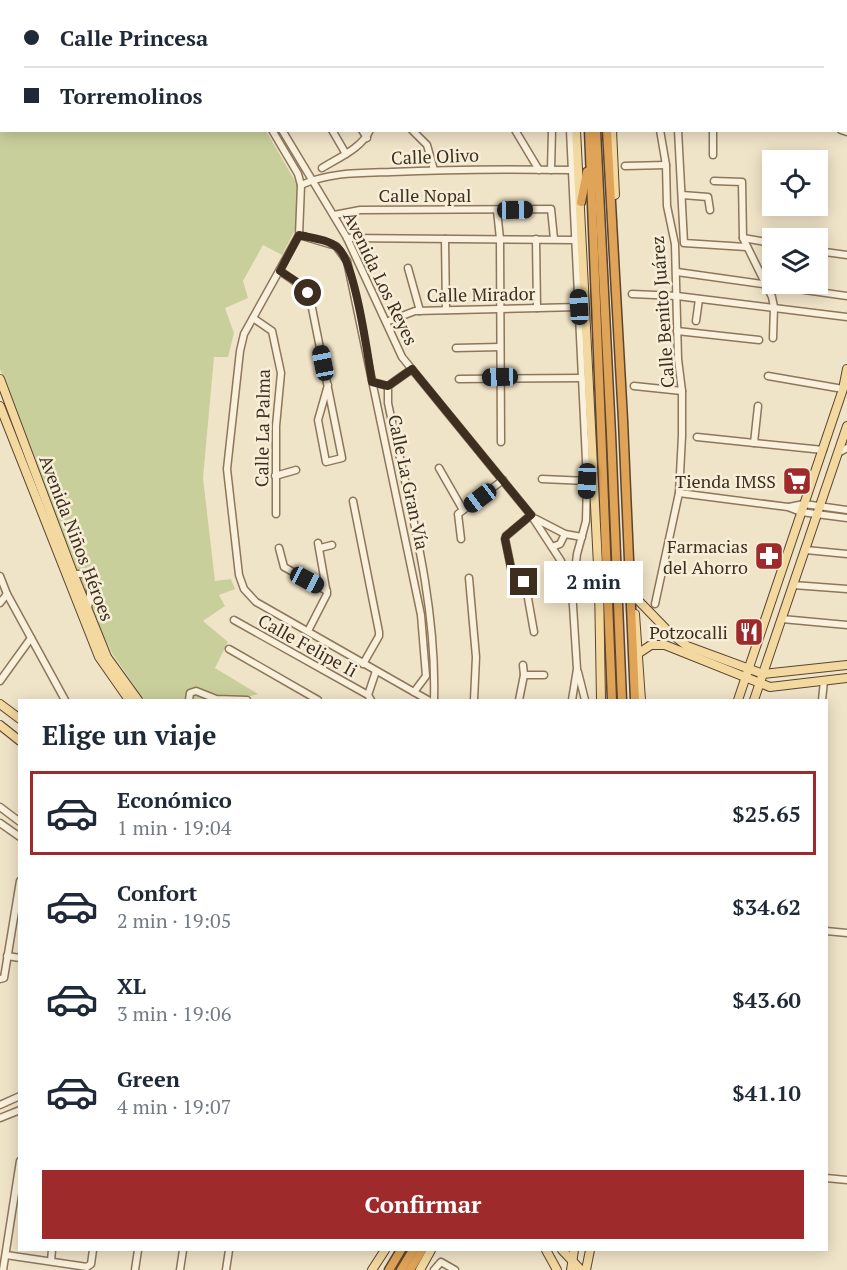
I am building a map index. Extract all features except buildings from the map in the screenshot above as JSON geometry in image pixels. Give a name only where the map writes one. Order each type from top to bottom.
[{"type":"highway","points":[[589,132],[612,699]]},
{"type":"highway","points":[[596,132],[622,699]]},
{"type":"highway","points":[[607,132],[635,699]]},
{"type":"highway","points":[[581,202],[590,157]]},
{"type":"highway","points":[[389,1270],[400,1251]]},
{"type":"highway","points":[[401,1270],[412,1251]]},
{"type":"highway","points":[[410,1270],[421,1251]]},
{"type":"main road","points":[[576,132],[599,585],[601,699]]},
{"type":"main road","points":[[612,132],[633,595],[641,699]]},
{"type":"main road","points":[[738,699],[823,450],[843,389],[847,369]]},
{"type":"main road","name":"Avenida Niños Héroes","points":[[0,379],[99,657],[128,699]]},
{"type":"main road","name":"Avenida Niños Héroes","points":[[0,406],[69,575],[88,610],[107,657],[137,699]]},
{"type":"main road","points":[[754,699],[847,426]]},
{"type":"main road","points":[[633,595],[687,646],[763,674],[847,665]]},
{"type":"main road","points":[[639,653],[651,645],[664,645],[745,679],[774,688],[847,678]]},
{"type":"main road","points":[[0,704],[18,718]]},
{"type":"main road","points":[[0,725],[18,739]]},
{"type":"main road","points":[[372,1270],[384,1251]]},
{"type":"main road","points":[[420,1270],[430,1251]]},
{"type":"main road","points":[[547,1251],[557,1270]]},
{"type":"main road","points":[[563,1251],[571,1266],[581,1270]]},
{"type":"main road","points":[[571,1266],[574,1251]]},
{"type":"main road","points":[[586,1270],[590,1251]]},
{"type":"street","points":[[273,132],[298,174],[301,185],[299,235],[244,334],[240,351],[227,469],[238,575],[249,596],[426,699]]},
{"type":"street","name":"Avenida Los Reyes","points":[[283,132],[347,238],[395,345],[531,515],[565,570],[572,590],[577,669],[572,699]]},
{"type":"street","points":[[333,132],[346,154]]},
{"type":"street","points":[[363,132],[367,138]]},
{"type":"street","points":[[322,168],[346,154],[367,138],[369,132]]},
{"type":"street","points":[[414,132],[426,145],[434,170]]},
{"type":"street","points":[[516,132],[539,170]]},
{"type":"street","points":[[551,170],[552,132]]},
{"type":"street","points":[[570,132],[587,481],[586,521],[575,564],[572,590]]},
{"type":"street","name":"Calle Benito Juárez","points":[[655,604],[679,493],[682,391],[677,331],[675,244],[667,207],[666,165],[660,132]]},
{"type":"street","points":[[678,132],[684,243],[746,247]]},
{"type":"street","points":[[713,132],[713,155]]},
{"type":"street","points":[[625,166],[666,165]]},
{"type":"street","name":"Calle Olivo","points":[[301,185],[338,174],[434,170],[572,170]]},
{"type":"street","points":[[714,181],[742,182],[743,238],[762,277]]},
{"type":"street","points":[[682,195],[709,198],[710,210]]},
{"type":"street","name":"Calle Nopal","points":[[334,215],[360,210],[551,209],[554,239]]},
{"type":"street","points":[[497,210],[500,239],[501,442]]},
{"type":"street","name":"Calle La Gran Vía","points":[[299,235],[330,243],[345,255],[358,306],[421,615],[426,676],[414,692]]},
{"type":"street","points":[[347,238],[576,240]]},
{"type":"street","points":[[743,238],[762,241]]},
{"type":"street","points":[[445,239],[446,310]]},
{"type":"street","points":[[536,239],[537,308]]},
{"type":"street","points":[[828,252],[847,255]]},
{"type":"street","points":[[408,268],[420,311]]},
{"type":"street","points":[[280,271],[306,289],[310,298],[328,385],[342,458],[326,462],[318,420],[328,385]]},
{"type":"street","points":[[677,272],[762,284]]},
{"type":"street","points":[[828,293],[847,296]]},
{"type":"street","points":[[632,294],[677,296],[847,317]]},
{"type":"street","points":[[770,294],[774,308],[773,338]]},
{"type":"street","points":[[696,321],[699,299]]},
{"type":"street","name":"Calle Mirador","points":[[386,322],[409,312],[420,311],[579,307]]},
{"type":"street","name":"Calle La Palma","points":[[253,318],[272,331],[281,373],[276,426],[276,514]]},
{"type":"street","points":[[677,331],[759,339]]},
{"type":"street","points":[[456,348],[500,347]]},
{"type":"street","points":[[372,382],[388,386],[412,369]]},
{"type":"street","points":[[768,376],[843,389]]},
{"type":"street","points":[[459,379],[582,378]]},
{"type":"street","name":"Calle La Gran Vía","points":[[388,386],[388,403],[426,586],[432,640],[434,699]]},
{"type":"street","points":[[634,386],[682,391]]},
{"type":"street","points":[[754,443],[758,406]]},
{"type":"street","points":[[697,437],[823,450]]},
{"type":"street","points":[[838,453],[847,448]]},
{"type":"street","points":[[440,468],[463,510]]},
{"type":"street","points":[[275,476],[296,470]]},
{"type":"street","points":[[542,479],[587,481]]},
{"type":"street","points":[[461,539],[457,516],[503,480]]},
{"type":"street","points":[[679,493],[788,507],[801,512],[847,510]]},
{"type":"street","points":[[352,501],[379,632],[363,664]]},
{"type":"street","points":[[788,507],[804,504],[819,511],[847,518]]},
{"type":"street","points":[[514,587],[505,543],[506,536],[531,515]]},
{"type":"street","name":"Avenida Los Reyes","points":[[531,515],[545,525],[565,534],[582,537]]},
{"type":"street","points":[[552,547],[560,544],[565,534]]},
{"type":"street","points":[[309,632],[326,598],[327,591],[319,545],[332,545]]},
{"type":"street","points":[[279,548],[284,567],[327,591]]},
{"type":"street","points":[[806,550],[847,554]]},
{"type":"street","points":[[511,568],[526,587],[534,632]]},
{"type":"street","points":[[69,575],[84,574],[88,578],[90,590],[88,610]]},
{"type":"street","points":[[0,576],[7,594],[64,699]]},
{"type":"street","points":[[469,579],[476,657],[474,699]]},
{"type":"street","points":[[793,585],[847,589]]},
{"type":"street","points":[[0,603],[7,594]]},
{"type":"street","points":[[782,619],[847,625]]},
{"type":"street","name":"Calle Felipe Ii","points":[[234,620],[369,698]]},
{"type":"street","points":[[0,681],[31,639]]},
{"type":"street","points":[[229,649],[316,699]]},
{"type":"street","points":[[519,699],[524,675],[523,665]]},
{"type":"street","points":[[577,669],[585,699]]},
{"type":"street","points":[[369,698],[376,671]]},
{"type":"street","points":[[524,675],[544,675]]},
{"type":"street","points":[[371,686],[385,676]]},
{"type":"street","points":[[822,699],[824,681]]},
{"type":"street","points":[[189,699],[190,693],[196,691],[216,699]]},
{"type":"street","points":[[0,807],[18,820]]},
{"type":"street","points":[[11,815],[2,824],[18,836]]},
{"type":"street","points":[[0,979],[4,978],[18,893]]},
{"type":"street","points":[[828,931],[847,933]]},
{"type":"street","points":[[7,956],[18,958]]},
{"type":"street","points":[[0,1105],[18,1097]]},
{"type":"street","points":[[0,1118],[18,1111]]},
{"type":"street","points":[[3,1270],[18,1174]]},
{"type":"street","points":[[828,1178],[847,1180]]},
{"type":"street","points":[[51,1261],[52,1251]]},
{"type":"street","points":[[6,1255],[90,1266],[93,1251]]},
{"type":"street","points":[[135,1270],[138,1251]]},
{"type":"street","points":[[180,1270],[183,1251]]},
{"type":"street","points":[[226,1270],[229,1251]]},
{"type":"street","points":[[434,1270],[440,1262],[455,1270]]},
{"type":"green space","points":[[0,132],[267,132],[298,186],[296,228],[282,255],[263,245],[243,281],[248,298],[225,308],[234,333],[228,357],[214,357],[203,478],[215,581],[231,579],[235,589],[219,595],[225,606],[203,621],[228,642],[215,668],[258,694],[240,699],[143,699],[112,653],[89,606],[0,369]]},
{"type":"place","name":"Tienda IMSS","points":[[797,481]]},
{"type":"place","name":"Farmacias del Ahorro","points":[[769,556]]},
{"type":"place","name":"Potzocalli","points":[[749,632]]},
{"type":"route","points":[[308,293],[306,289],[280,271],[299,235],[330,243],[345,255],[358,306],[372,382],[388,386],[412,369],[531,515],[505,539],[511,568],[524,582]]}]
